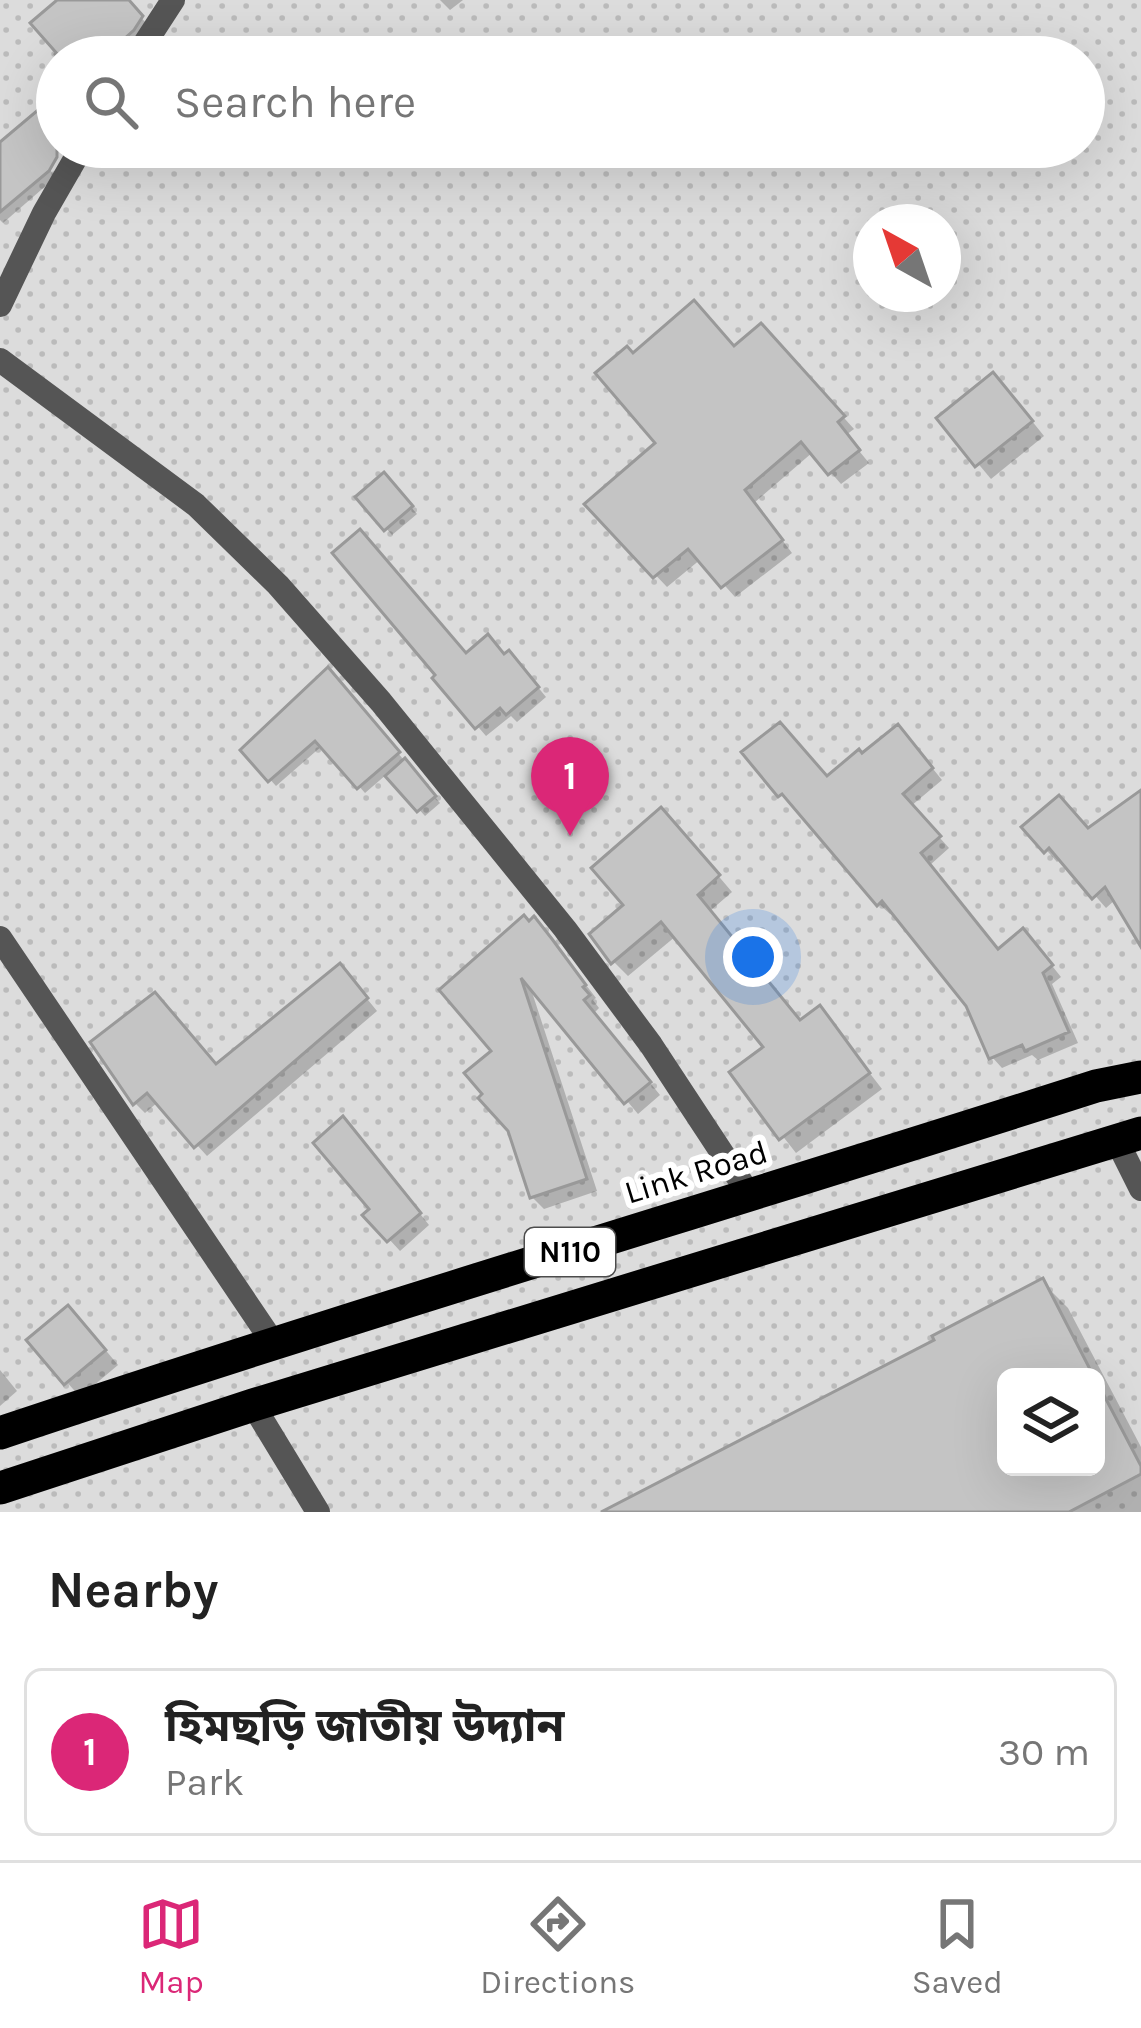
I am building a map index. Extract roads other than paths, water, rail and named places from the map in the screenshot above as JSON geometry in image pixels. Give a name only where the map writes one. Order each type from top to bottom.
[{"type":"highway","name":"Link Road","points":[[0,1433],[272,1342],[751,1197],[1096,1086],[1141,1077]]},
{"type":"highway","name":"N110","points":[[0,1488],[253,1405],[1128,1136]]},
{"type":"street","points":[[150,36],[173,0]]},
{"type":"street","points":[[0,304],[70,168]]},
{"type":"street","points":[[0,360],[196,505],[278,585],[381,702],[565,928],[651,1046],[751,1197]]},
{"type":"street","points":[[0,938],[272,1342]]},
{"type":"street","points":[[1128,1136],[1141,1189]]},
{"type":"street","points":[[253,1405],[318,1512]]},
{"type":"place","name":"হিমছড়ি জাতীয় উদ্যান","points":[[570,836]]}]
